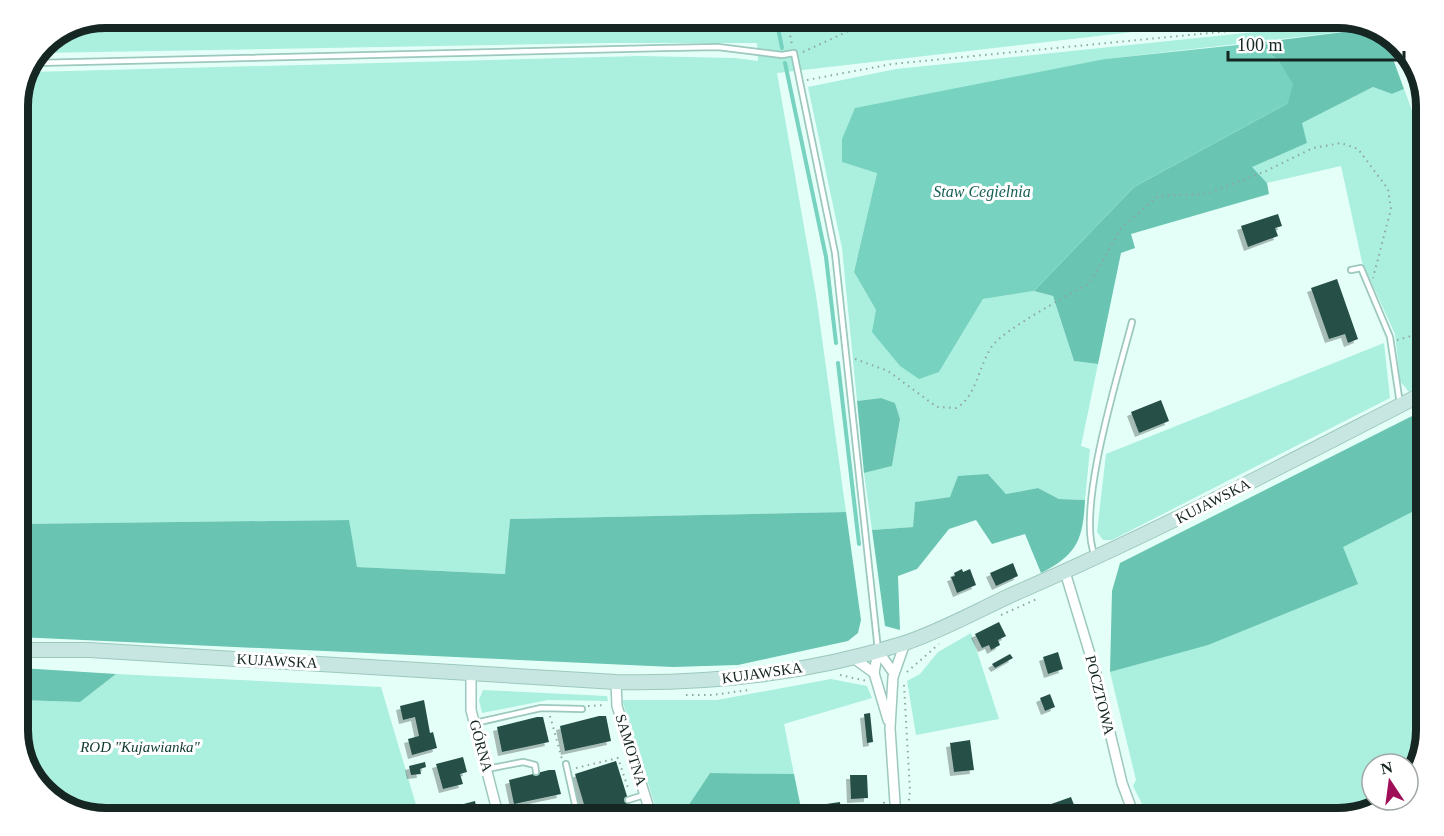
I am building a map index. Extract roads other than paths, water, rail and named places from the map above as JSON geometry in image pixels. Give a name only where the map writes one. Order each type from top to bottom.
[{"type":"street","name":"KUJAWSKA","points":[[29,649],[616,682],[678,683],[749,678],[852,657],[905,643],[1096,558],[1415,397]]},
{"type":"street","name":"POCZTOWA","points":[[1065,572],[1096,674],[1122,783],[1131,808]]},
{"type":"street","points":[[895,808],[890,728],[893,674],[905,643]]},
{"type":"street","points":[[878,651],[893,674]]},
{"type":"street","points":[[878,651],[875,677],[890,728]]},
{"type":"street","points":[[852,657],[875,677]]},
{"type":"street","name":"GÓRNA","points":[[471,674],[471,710],[497,808]]},
{"type":"street","name":"SAMOTNA","points":[[616,682],[617,706],[649,808]]},
{"type":"lane","points":[[43,63],[718,47],[782,55],[794,53],[835,253],[878,651]]},
{"type":"lane","points":[[1351,270],[1361,268],[1391,342],[1401,405]]},
{"type":"lane","points":[[1096,558],[1089,532],[1095,469],[1132,322]]},
{"type":"lane","points":[[475,723],[549,707],[582,709]]},
{"type":"lane","points":[[487,769],[523,762],[535,765],[537,772]]},
{"type":"lane","points":[[566,764],[576,808]]},
{"type":"lane","points":[[630,800],[644,795]]},
{"type":"water","name":"Staw Cegielnia","points":[[1256,43],[1279,61],[1293,84],[1288,103],[1134,187],[1034,291],[983,299],[939,372],[919,379],[900,366],[872,332],[876,310],[854,272],[877,173],[842,162],[842,139],[855,108],[1105,59]]},
{"type":"waterway","points":[[778,29],[782,48]]},
{"type":"waterway","points":[[785,63],[826,257],[836,343]]},
{"type":"waterway","points":[[838,363],[859,544]]},
{"type":"park label","name":"ROD \"Kujawianka\"","points":[[140,747]]}]
